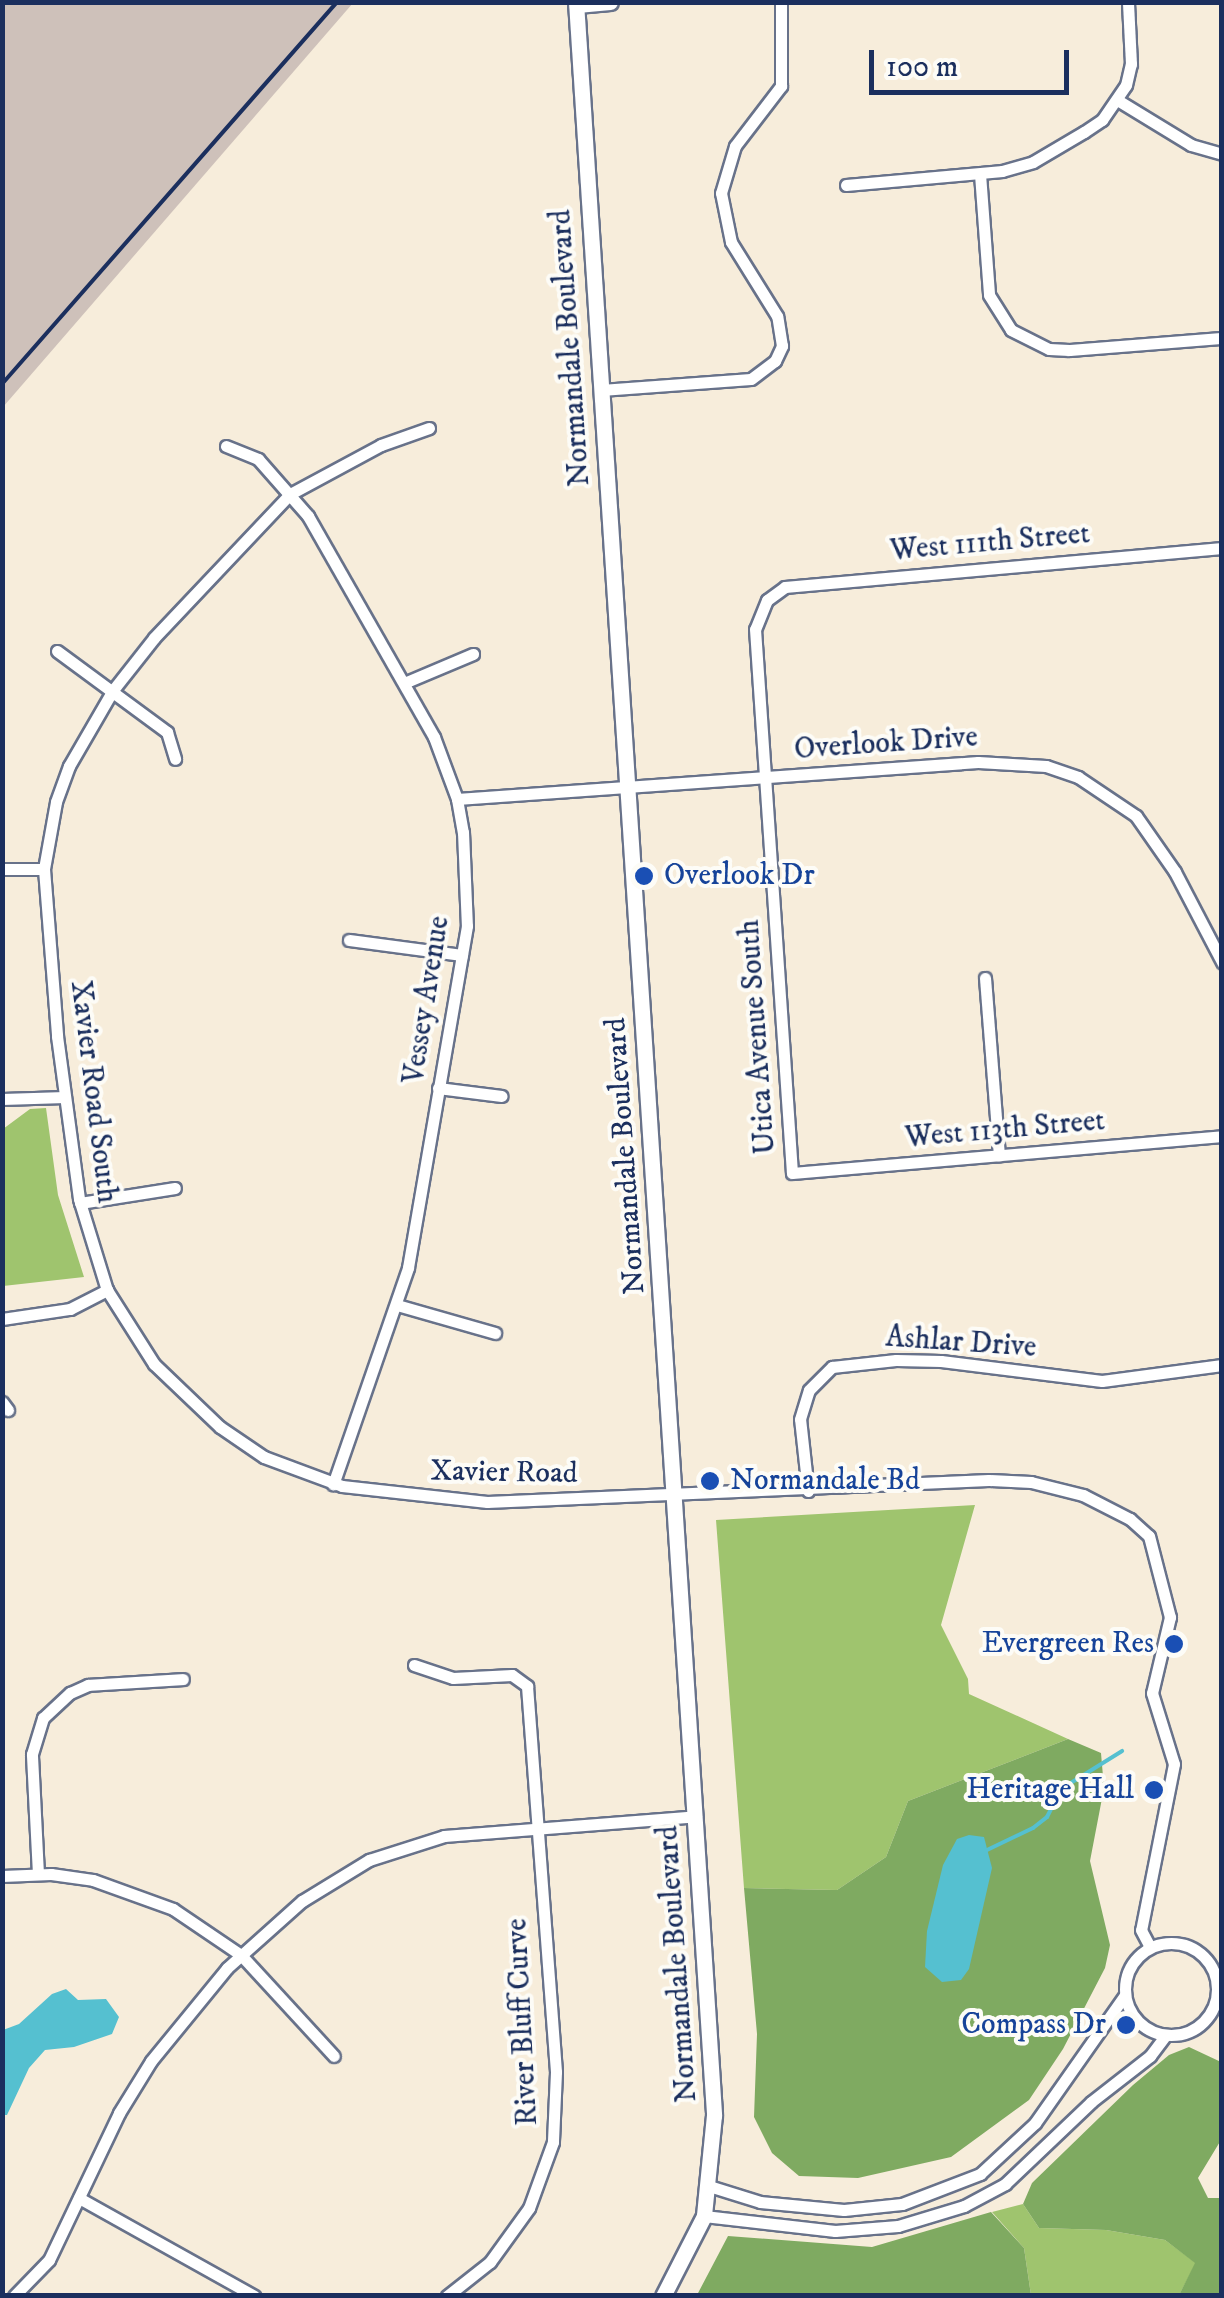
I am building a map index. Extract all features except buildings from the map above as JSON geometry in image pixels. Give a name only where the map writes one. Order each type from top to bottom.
[{"type":"street","points":[[576,4],[610,2]]},
{"type":"street","points":[[601,390],[751,378],[776,360],[782,346],[777,316],[731,242],[721,194],[735,146],[781,86],[781,2]]},
{"type":"street","points":[[846,185],[980,174],[1033,162],[1084,132],[1119,101],[1131,64],[1128,2]]},
{"type":"street","name":"Normandale Boulevard","points":[[576,4],[714,2115],[704,2216],[663,2296]]},
{"type":"street","points":[[1119,101],[1191,145],[1222,154]]},
{"type":"street","points":[[980,174],[989,295],[1011,330],[1048,349],[1069,350],[1222,338]]},
{"type":"street","name":"Xavier Road South","points":[[333,1484],[264,1458],[185,1398],[154,1364],[107,1290],[89,1244],[80,1203],[65,1097],[44,869],[56,802],[69,766],[114,690],[154,638],[290,494],[381,446],[428,428]]},
{"type":"street","name":"Vessey Avenue","points":[[226,446],[258,459],[308,516],[434,736],[457,799],[467,907],[462,955],[408,1268],[333,1484]]},
{"type":"street","name":"West 111th Street","points":[[767,600],[795,586],[1222,548]]},
{"type":"street","name":"Utica Avenue South","points":[[767,600],[755,630],[792,1173]]},
{"type":"street","points":[[57,651],[167,732],[175,759]]},
{"type":"street","points":[[404,683],[474,654]]},
{"type":"street","name":"Overlook Drive","points":[[457,799],[1012,761],[1078,777],[1136,816],[1157,842],[1222,962]]},
{"type":"street","points":[[2,869],[44,869]]},
{"type":"street","points":[[349,940],[462,955]]},
{"type":"street","points":[[986,978],[999,1155]]},
{"type":"street","points":[[438,1088],[501,1096]]},
{"type":"street","points":[[2,1100],[65,1097]]},
{"type":"street","name":"West 113th Street","points":[[792,1173],[1222,1136]]},
{"type":"street","points":[[80,1203],[175,1188]]},
{"type":"street","points":[[2,1319],[70,1309],[107,1290]]},
{"type":"street","points":[[398,1305],[496,1333]]},
{"type":"street","name":"Ashlar Drive","points":[[808,1491],[800,1419],[808,1390],[832,1367],[941,1361],[1102,1382],[1222,1365]]},
{"type":"street","name":"Xavier Road","points":[[333,1484],[487,1502],[808,1491],[989,1480],[1030,1482],[1108,1506],[1149,1536],[1170,1616],[1152,1693],[1174,1764],[1141,1930],[1149,1945]]},
{"type":"street","name":"River Bluff Curve","points":[[414,1665],[453,1678],[512,1675],[528,1686],[556,2072],[553,2142],[544,2176],[510,2239],[490,2262],[447,2296]]},
{"type":"street","points":[[38,1874],[32,1754],[43,1718],[70,1692],[88,1685],[182,1679]]},
{"type":"street","points":[[14,2296],[49,2260],[119,2113],[151,2061],[186,2014],[241,1955],[302,1901],[369,1860],[444,1836],[696,1816]]},
{"type":"street","points":[[2,1876],[38,1874],[93,1880],[134,1892],[173,1910],[241,1955],[334,2056]]},
{"type":"street","points":[[1179,1944],[1199,1952],[1211,1966],[1218,1987],[1207,2019],[1190,2032],[1166,2035],[1146,2028],[1131,2012],[1126,1995],[1128,1973],[1149,1945],[1179,1944]]},
{"type":"street","points":[[709,2186],[760,2202],[844,2210],[902,2204],[980,2174],[1035,2123],[1126,1995]]},
{"type":"street","points":[[704,2216],[836,2231],[898,2226],[964,2206],[1005,2184],[1091,2102],[1150,2056],[1166,2035]]},
{"type":"street","points":[[79,2198],[254,2296]]},
{"type":"shaded area","points":[[2,3],[353,3],[3,407]]},
{"type":"green space","points":[[46,1108],[58,1195],[84,1277],[3,1286],[3,1129],[30,1109]]},
{"type":"green space","points":[[975,1505],[941,1625],[968,1679],[969,1694],[1068,1739],[908,1801],[886,1857],[837,1890],[744,1888],[716,1520]]},
{"type":"green space","points":[[1068,1739],[1101,1753],[1104,1788],[1090,1861],[1110,1945],[1105,1968],[1063,2049],[1029,2100],[951,2157],[858,2178],[799,2176],[772,2153],[754,2117],[757,2034],[744,1888],[837,1890],[886,1857],[908,1801]]},
{"type":"green space","points":[[1189,2047],[1221,2062],[1221,2140],[1198,2178],[1208,2198],[1221,2198],[1221,2295],[1179,2295],[1195,2263],[1165,2240],[1106,2230],[1039,2228],[1023,2204],[1032,2183],[1133,2085],[1169,2055]]},
{"type":"green space","points":[[1023,2204],[1039,2228],[1106,2230],[1165,2240],[1196,2263],[1179,2295],[1031,2295],[1024,2248],[992,2212]]},
{"type":"green space","points":[[991,2212],[1024,2248],[1031,2295],[697,2295],[728,2236],[872,2247]]},
{"type":"water","points":[[969,1835],[984,1837],[992,1868],[969,1969],[961,1980],[942,1982],[925,1967],[927,1931],[943,1865],[957,1839]]},
{"type":"water","points":[[66,1989],[78,2000],[106,1999],[119,2017],[112,2034],[74,2047],[45,2050],[29,2068],[7,2115],[3,2115],[3,2030],[19,2024],[52,1994]]},
{"type":"waterway","points":[[987,1850],[1033,1828],[1047,1817],[1061,1789],[1122,1751]]},
{"type":"railway","points":[[2,384],[337,2]]},
{"type":"place","name":"Overlook Dr","points":[[644,876]]},
{"type":"place","name":"Normandale Bd","points":[[710,1481]]},
{"type":"place","name":"Evergreen Res","points":[[1174,1644]]},
{"type":"place","name":"Heritage Hall","points":[[1154,1790]]},
{"type":"place","name":"Compass Dr","points":[[1126,2025]]}]
